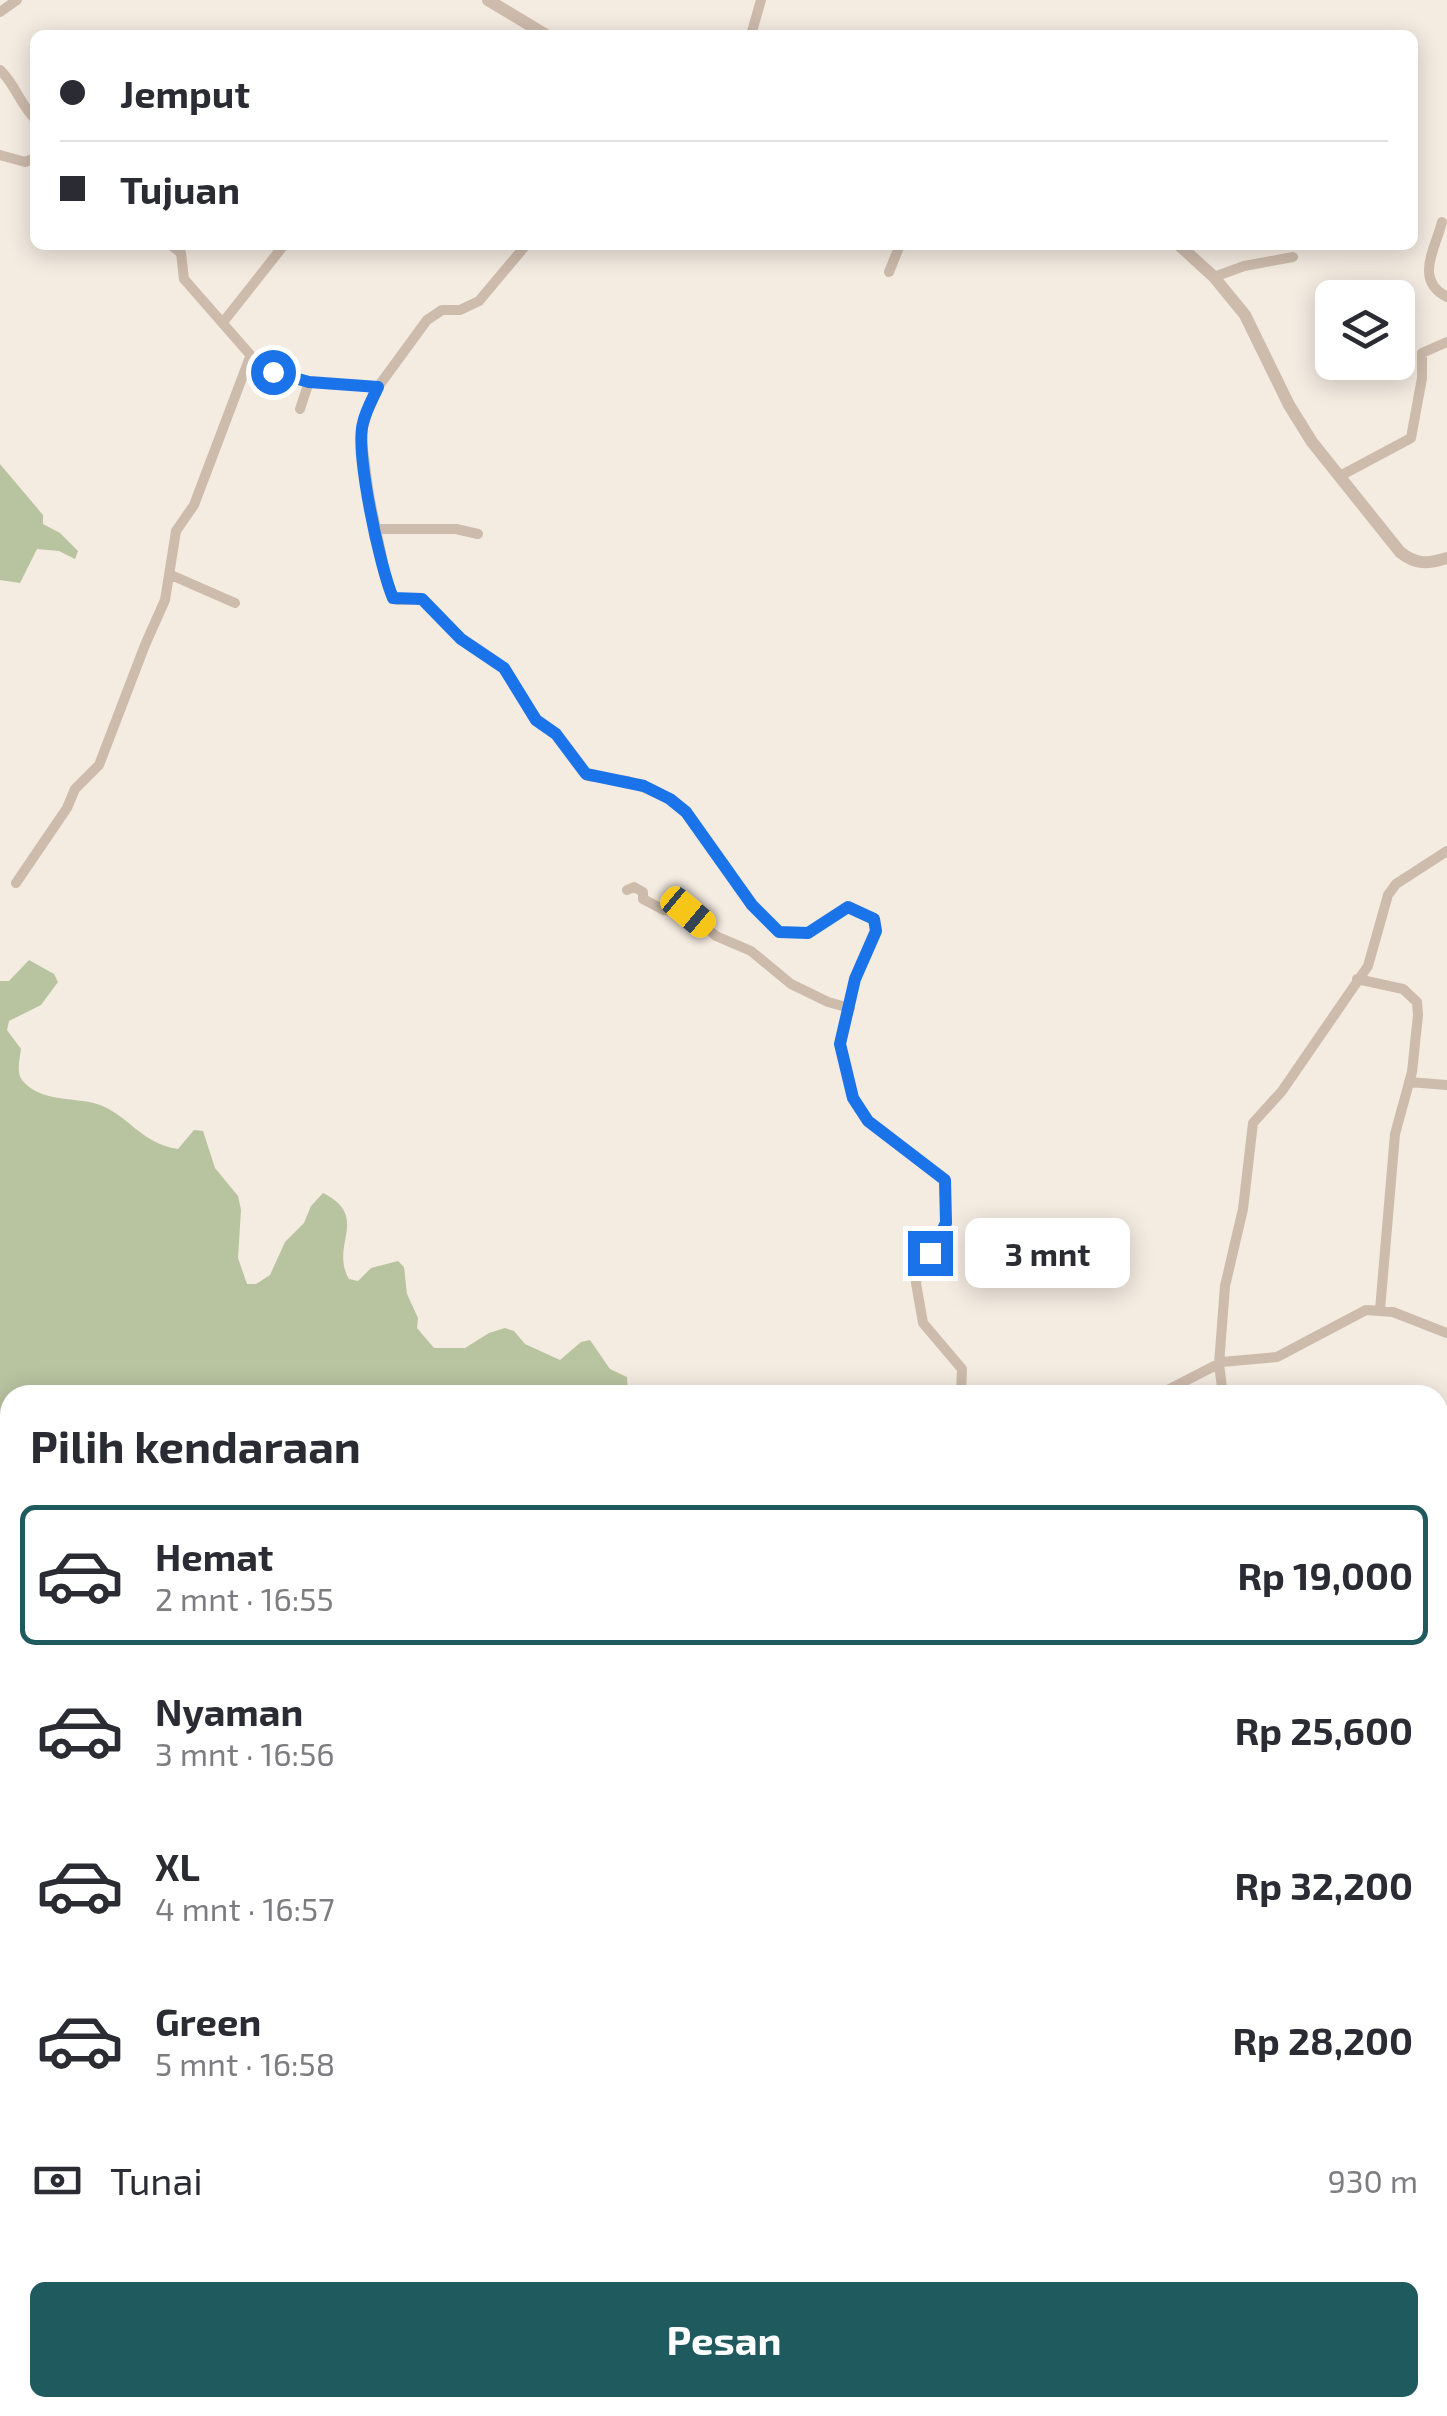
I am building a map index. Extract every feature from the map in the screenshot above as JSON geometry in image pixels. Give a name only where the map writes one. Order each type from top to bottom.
[{"type":"street","points":[[0,12],[17,0]]},
{"type":"street","points":[[488,0],[538,30]]},
{"type":"street","points":[[753,30],[762,0]]},
{"type":"street","points":[[0,70],[30,114]]},
{"type":"street","points":[[0,155],[30,160]]},
{"type":"street","points":[[1442,222],[1428,278],[1434,290],[1447,297]]},
{"type":"street","points":[[177,250],[181,253],[184,278],[224,321],[250,357],[273,372],[309,382],[378,387]]},
{"type":"street","points":[[224,321],[280,250]]},
{"type":"street","points":[[522,250],[479,301],[460,310],[442,310],[427,320],[378,387],[362,424],[375,529],[393,598],[422,599],[461,639],[504,668],[536,720],[556,734],[588,776],[644,786],[686,812],[752,905],[779,932],[808,933],[848,907],[874,919],[876,931],[855,979],[840,1044],[856,1106],[868,1121],[941,1174],[946,1182],[946,1223],[915,1280],[923,1322],[962,1369],[961,1385]]},
{"type":"street","points":[[889,272],[898,250]]},
{"type":"street","points":[[1185,250],[1245,315],[1289,405],[1312,442],[1367,512],[1409,559],[1427,564],[1447,558]]},
{"type":"street","points":[[1214,277],[1244,266],[1293,257]]},
{"type":"street","points":[[1340,476],[1409,441],[1422,378],[1420,358],[1447,342]]},
{"type":"street","points":[[16,884],[68,808],[75,789],[99,765],[165,600],[176,531],[194,505],[250,357]]},
{"type":"street","points":[[300,409],[309,382]]},
{"type":"street","points":[[375,529],[456,529],[478,534]]},
{"type":"street","points":[[172,574],[186,584],[236,603]]},
{"type":"street","points":[[1221,1385],[1219,1364],[1227,1272],[1243,1209],[1253,1123],[1282,1091],[1368,966],[1388,895],[1396,884],[1447,851]]},
{"type":"street","points":[[628,890],[642,892],[643,899],[664,910],[688,912],[716,936],[751,951],[792,984],[850,1008]]},
{"type":"street","points":[[1357,979],[1403,989],[1417,1002],[1418,1015],[1410,1082],[1394,1144],[1380,1310]]},
{"type":"street","points":[[1410,1082],[1447,1085]]},
{"type":"street","points":[[1178,1385],[1219,1364],[1277,1357],[1366,1310],[1380,1310],[1447,1333]]},
{"type":"green space","points":[[0,464],[43,515],[43,524],[60,533],[78,551],[75,559],[59,551],[37,549],[20,583],[0,580]]},
{"type":"green space","points":[[29,960],[54,974],[58,982],[41,1005],[9,1021],[7,1030],[21,1049],[20,1077],[29,1087],[47,1095],[97,1104],[165,1146],[178,1149],[194,1130],[203,1131],[215,1168],[238,1196],[238,1258],[247,1284],[256,1284],[270,1275],[285,1242],[304,1223],[311,1206],[323,1193],[344,1212],[347,1222],[343,1255],[349,1279],[358,1281],[371,1268],[398,1261],[404,1267],[407,1294],[418,1318],[417,1328],[434,1348],[465,1348],[505,1328],[514,1331],[525,1344],[560,1360],[581,1342],[590,1340],[610,1369],[627,1377],[627,1385],[0,1385],[0,981],[9,981]]},
{"type":"route","points":[[273,372],[309,382],[378,387],[362,424],[362,435],[368,495],[384,574],[393,598],[422,599],[461,639],[504,668],[536,720],[556,734],[586,774],[644,786],[686,812],[752,905],[779,932],[808,933],[848,907],[874,919],[876,931],[855,979],[841,1050],[860,1113],[941,1174],[946,1182],[946,1223],[930,1253]]}]
